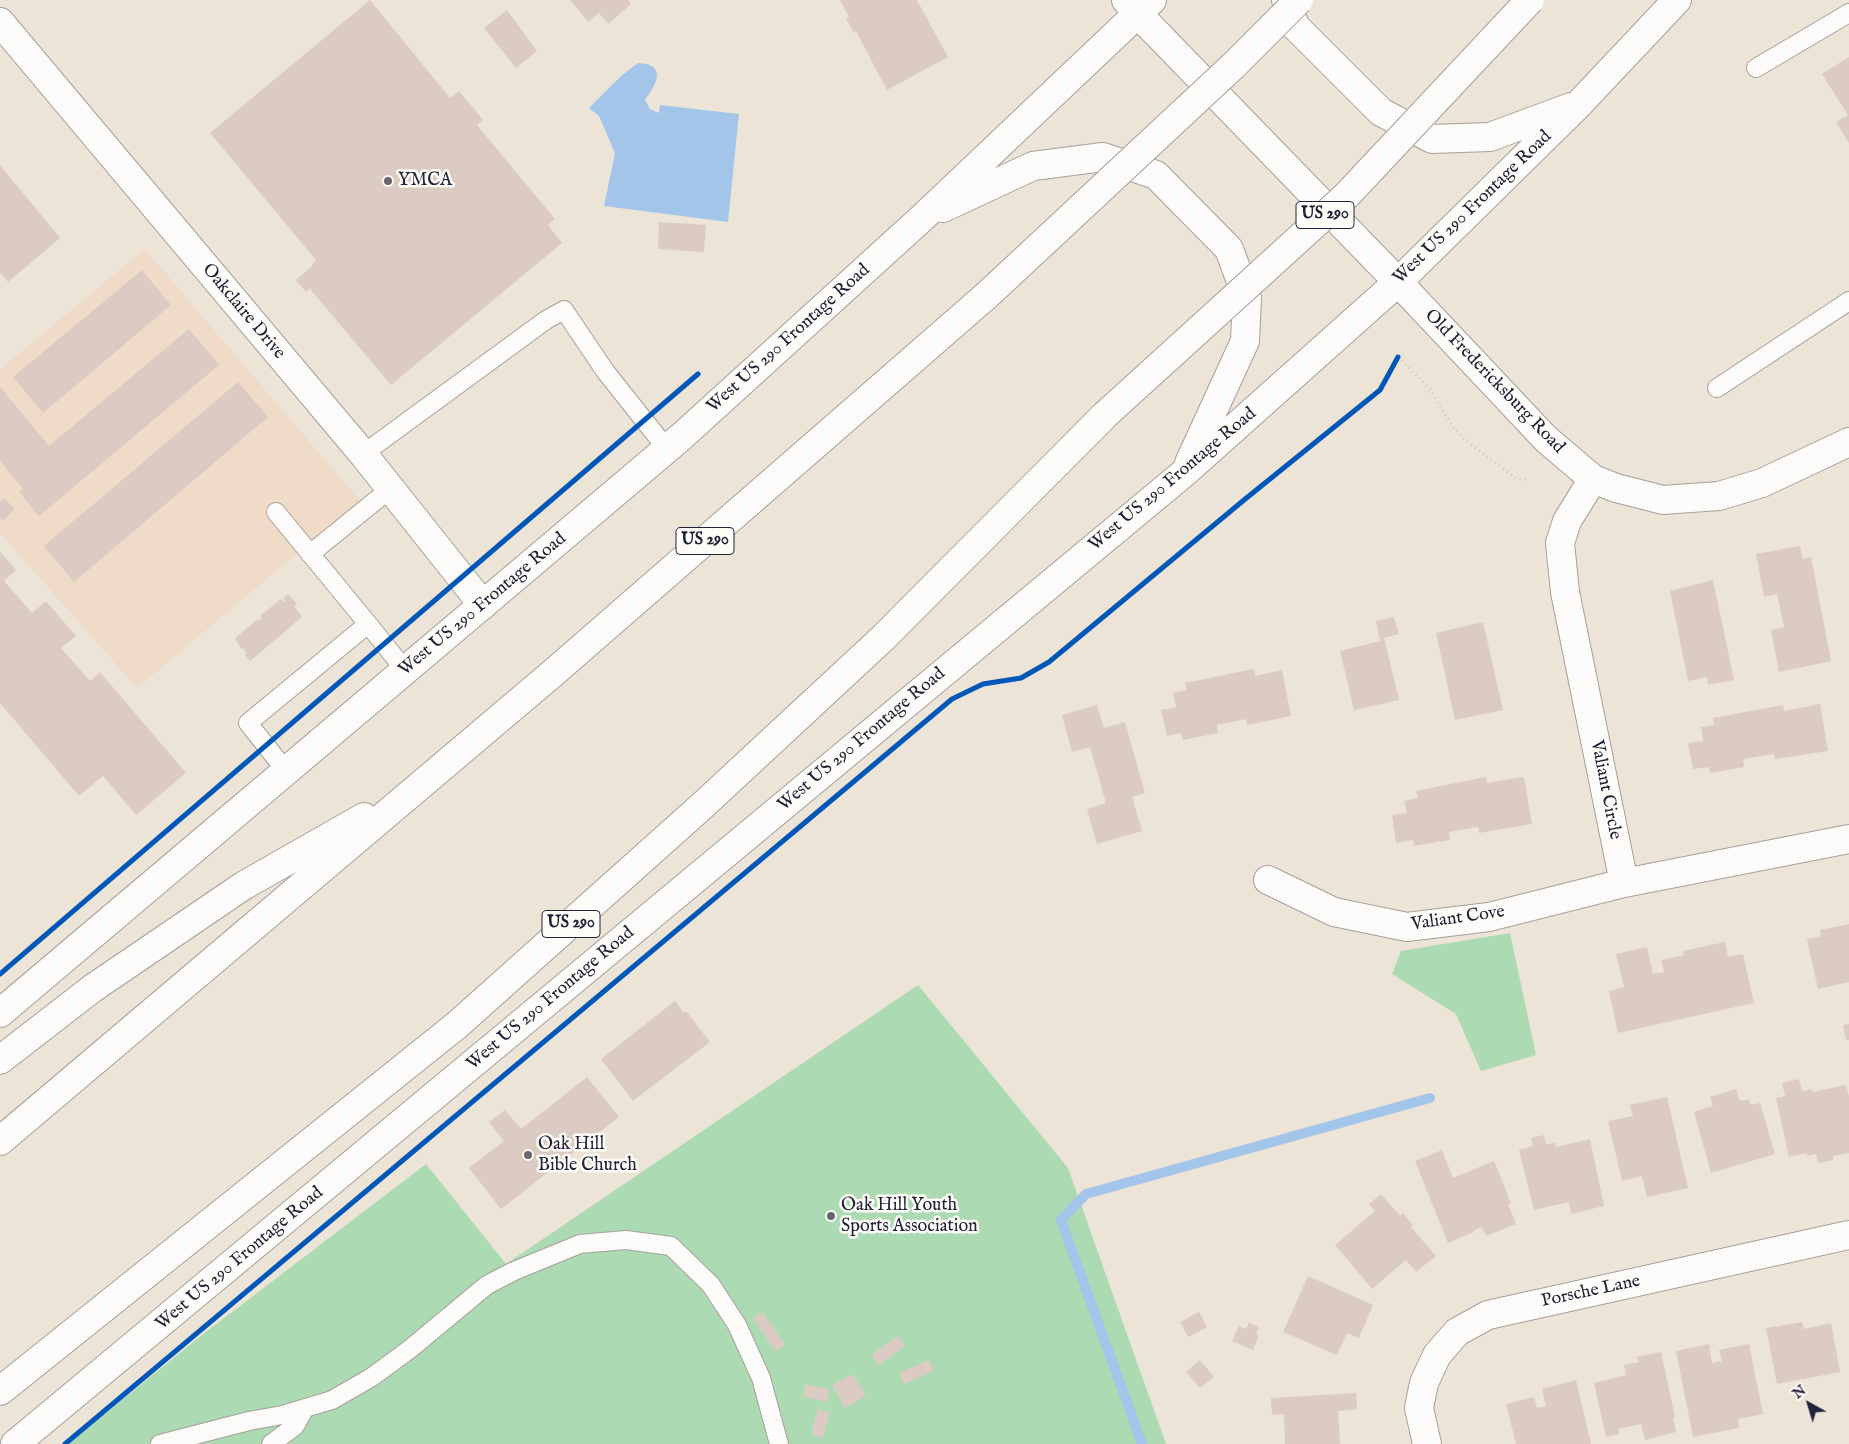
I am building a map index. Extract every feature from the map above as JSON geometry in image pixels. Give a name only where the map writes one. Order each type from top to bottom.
[{"type":"main road","points":[[1286,0],[1295,26],[1381,112],[1432,139],[1490,137],[1579,104]]},
{"type":"main road","name":"US 290","points":[[0,1141],[553,672],[986,296],[1233,66],[1299,0]]},
{"type":"main road","name":"US 290","points":[[0,1391],[457,1026],[702,806],[876,644],[1105,415],[1347,195],[1530,0]]},
{"type":"main road","name":"West US 290 Frontage Road","points":[[15,1444],[1184,473],[1398,282],[1579,104],[1676,0]]},
{"type":"main road","name":"West US 290 Frontage Road","points":[[0,1013],[667,449],[922,218],[1139,5]]},
{"type":"main road","name":"Old Fredericksburg Road","points":[[1139,5],[1546,440],[1594,479],[1616,488],[1664,500],[1720,496],[1762,483],[1849,442]]},
{"type":"main road","name":"Oakclaire Drive","points":[[0,22],[363,454],[483,605]]},
{"type":"main road","points":[[922,218],[1033,166],[1103,156],[1156,175],[1229,249],[1247,298],[1245,341],[1184,473]]},
{"type":"main road","name":"Valiant Circle","points":[[1594,479],[1567,521],[1560,543],[1565,592],[1624,883]]},
{"type":"main road","points":[[0,1060],[94,988],[243,886],[421,784]]},
{"type":"main road","points":[[1624,883],[1849,839]]},
{"type":"main road","name":"Valiant Cove","points":[[1268,880],[1334,912],[1406,927],[1489,917],[1624,883]]},
{"type":"main road","name":"Porsche Lane","points":[[1428,1444],[1419,1408],[1424,1383],[1437,1355],[1457,1332],[1488,1315],[1849,1235]]},
{"type":"lane","points":[[1756,68],[1849,13]]},
{"type":"lane","points":[[1717,388],[1849,302]]},
{"type":"lane","points":[[363,454],[546,320],[564,310],[605,371],[667,449]]},
{"type":"lane","points":[[310,554],[390,489]]},
{"type":"lane","points":[[276,512],[405,670]]},
{"type":"lane","points":[[286,771],[248,723],[368,624]]},
{"type":"lane","points":[[160,1444],[332,1400],[372,1377],[410,1349],[486,1285],[580,1244],[626,1240],[671,1246],[711,1284],[737,1324],[761,1378],[779,1444]]},
{"type":"lane","points":[[271,1444],[295,1426],[305,1408]]},
{"type":"path","points":[[1394,365],[1398,357],[1430,389],[1452,426],[1465,440],[1517,479],[1528,479]]},
{"type":"shaded area","points":[[145,249],[360,501],[137,688],[0,533],[0,369]]},
{"type":"green space","points":[[1510,933],[1536,1055],[1481,1071],[1456,1014],[1392,974],[1401,951]]},
{"type":"green space","name":"Oak Hill Youth Sports Association","points":[[918,985],[1068,1168],[1166,1444],[68,1444],[202,1335],[426,1164],[506,1264]]},
{"type":"water","points":[[638,63],[647,64],[656,71],[656,82],[645,100],[650,109],[659,113],[660,105],[739,114],[728,222],[604,206],[615,153],[599,116],[589,108],[621,76]]},
{"type":"building","name":"YMCA","points":[[370,0],[450,98],[459,91],[483,120],[477,125],[555,219],[548,225],[562,243],[391,385],[310,289],[306,292],[296,280],[316,260],[210,133]]},
{"type":"building","points":[[570,0],[628,0],[631,4],[608,24],[599,13],[588,22]]},
{"type":"building","points":[[840,0],[917,0],[948,57],[887,90],[856,31],[854,33],[846,18],[849,17]]},
{"type":"building","points":[[507,10],[537,51],[516,68],[484,28]]},
{"type":"building","points":[[1849,57],[1849,143],[1836,122],[1848,115],[1822,74]]},
{"type":"building","points":[[0,165],[60,238],[8,282],[0,272]]},
{"type":"building","points":[[659,222],[706,225],[704,252],[658,249]]},
{"type":"building","points":[[142,270],[171,305],[43,413],[13,377]]},
{"type":"building","points":[[189,329],[219,365],[39,516],[19,492],[23,489],[0,461],[0,387],[49,446]]},
{"type":"building","points":[[238,382],[268,417],[74,582],[44,546]]},
{"type":"building","points":[[4,498],[15,509],[3,521],[0,518],[0,502]]},
{"type":"building","points":[[1800,546],[1803,559],[1811,557],[1831,661],[1779,672],[1771,630],[1784,627],[1777,594],[1764,597],[1756,554]]},
{"type":"building","points":[[0,551],[16,570],[4,581],[32,613],[46,601],[76,636],[61,648],[90,681],[100,672],[186,773],[136,815],[103,776],[79,796],[0,703]]},
{"type":"building","points":[[1713,580],[1734,680],[1708,685],[1707,677],[1688,681],[1670,591]]},
{"type":"building","points":[[288,594],[297,604],[294,606],[302,617],[250,661],[245,655],[247,653],[243,648],[241,649],[235,638],[262,618],[260,616],[281,599],[283,602],[285,600],[283,598]]},
{"type":"building","points":[[1394,617],[1399,634],[1384,638],[1399,700],[1354,710],[1340,651],[1380,641],[1376,621]]},
{"type":"building","points":[[1483,622],[1503,710],[1455,720],[1436,633]]},
{"type":"building","points":[[1254,669],[1255,676],[1282,670],[1291,716],[1247,725],[1246,719],[1217,725],[1218,733],[1183,740],[1181,733],[1167,736],[1161,710],[1176,707],[1173,693],[1187,690],[1185,683]]},
{"type":"building","points":[[1820,704],[1828,751],[1775,759],[1774,754],[1743,759],[1744,767],[1710,773],[1709,767],[1693,769],[1688,743],[1703,741],[1701,727],[1714,725],[1713,718],[1783,705],[1784,711]]},
{"type":"building","points":[[1097,705],[1104,728],[1125,722],[1145,793],[1132,797],[1142,831],[1097,844],[1087,809],[1106,803],[1090,747],[1072,752],[1062,715]]},
{"type":"building","points":[[1486,777],[1487,783],[1524,777],[1532,824],[1479,833],[1478,827],[1449,832],[1450,840],[1414,846],[1413,840],[1396,843],[1392,815],[1407,813],[1404,801],[1418,798],[1416,791]]},
{"type":"building","points":[[1849,924],[1849,982],[1818,989],[1807,939],[1821,936],[1820,930]]},
{"type":"building","points":[[1725,942],[1728,957],[1743,954],[1754,1003],[1618,1033],[1609,991],[1624,987],[1616,954],[1647,947],[1653,974],[1664,972],[1661,960],[1684,955],[1683,951]]},
{"type":"building","points":[[675,1001],[684,1013],[686,1011],[710,1042],[633,1101],[601,1059]]},
{"type":"building","points":[[1849,1024],[1849,1040],[1846,1040],[1843,1025]]},
{"type":"building","name":"Oak Hill Bible Church","points":[[587,1077],[619,1117],[501,1209],[469,1168],[504,1141],[489,1122],[505,1110],[521,1129]]},
{"type":"building","points":[[1799,1079],[1802,1091],[1811,1089],[1812,1092],[1846,1085],[1849,1096],[1849,1153],[1833,1156],[1833,1160],[1818,1163],[1816,1154],[1807,1156],[1807,1153],[1789,1157],[1776,1098],[1785,1096],[1782,1083]]},
{"type":"building","points":[[1736,1089],[1740,1101],[1749,1099],[1751,1105],[1760,1103],[1775,1154],[1711,1173],[1694,1112],[1713,1106],[1710,1097]]},
{"type":"building","points":[[1667,1097],[1688,1188],[1647,1197],[1642,1176],[1622,1181],[1608,1121],[1633,1116],[1630,1105]]},
{"type":"building","points":[[1544,1135],[1546,1144],[1555,1143],[1556,1147],[1590,1139],[1604,1206],[1571,1214],[1569,1202],[1534,1210],[1519,1150],[1533,1146],[1531,1138]]},
{"type":"building","points":[[1442,1150],[1453,1178],[1494,1161],[1511,1203],[1508,1204],[1516,1224],[1486,1236],[1482,1227],[1448,1243],[1415,1161]]},
{"type":"building","points":[[1381,1194],[1400,1216],[1403,1213],[1413,1225],[1411,1227],[1436,1256],[1416,1272],[1406,1260],[1372,1289],[1335,1245],[1375,1211],[1369,1204]]},
{"type":"building","points":[[1308,1276],[1373,1305],[1359,1338],[1347,1333],[1337,1355],[1283,1332]]},
{"type":"building","points":[[763,1312],[785,1345],[775,1351],[753,1318]]},
{"type":"building","points":[[1199,1312],[1207,1327],[1188,1337],[1180,1322]]},
{"type":"building","points":[[1249,1322],[1259,1327],[1256,1335],[1259,1335],[1253,1350],[1232,1341],[1239,1326],[1246,1329]]},
{"type":"building","points":[[1802,1322],[1804,1329],[1831,1323],[1840,1372],[1777,1384],[1766,1328]]},
{"type":"building","points":[[898,1336],[905,1346],[878,1365],[871,1355]]},
{"type":"building","points":[[1709,1344],[1712,1363],[1722,1361],[1719,1350],[1749,1344],[1763,1414],[1738,1419],[1739,1428],[1693,1437],[1676,1351]]},
{"type":"building","points":[[1661,1352],[1675,1417],[1673,1418],[1676,1432],[1645,1440],[1641,1424],[1618,1429],[1619,1434],[1606,1437],[1594,1383],[1626,1375],[1624,1365],[1639,1362],[1637,1357]]},
{"type":"building","points":[[929,1360],[934,1371],[904,1384],[899,1373]]},
{"type":"building","points":[[1200,1360],[1214,1377],[1200,1388],[1186,1372]]},
{"type":"building","points":[[853,1374],[866,1396],[844,1408],[832,1385]]},
{"type":"building","points":[[1576,1380],[1591,1444],[1516,1444],[1506,1404],[1534,1397],[1537,1408],[1546,1406],[1542,1389]]},
{"type":"building","points":[[805,1384],[830,1389],[827,1402],[803,1397]]},
{"type":"building","points":[[1356,1393],[1357,1409],[1338,1411],[1340,1444],[1285,1444],[1284,1414],[1272,1415],[1271,1398]]},
{"type":"building","points":[[818,1409],[830,1412],[823,1438],[811,1434]]},
{"type":"waterway","points":[[1142,1444],[1061,1220],[1086,1194],[1430,1098]]},
{"type":"cycle path","points":[[65,1444],[952,699],[983,684],[1021,678],[1049,662],[1380,390],[1398,357]]},
{"type":"cycle path","points":[[0,974],[698,374]]},
{"type":"place","name":"YMCA","points":[[388,181]]},
{"type":"place","name":"Oak Hill Bible Church","points":[[528,1155]]},
{"type":"place","name":"Oak Hill Youth Sports Association","points":[[831,1216]]}]
